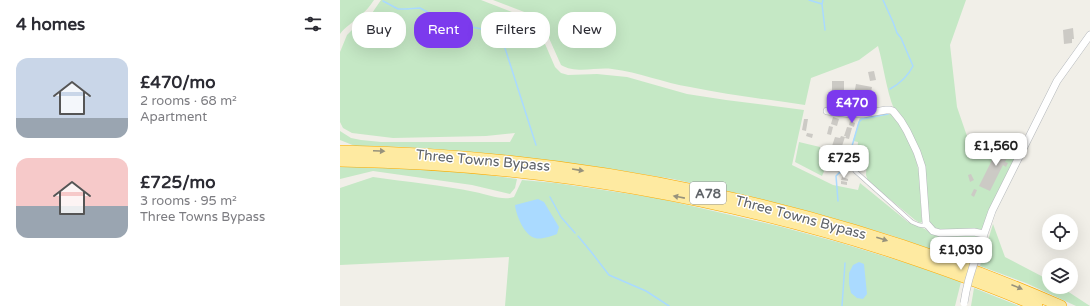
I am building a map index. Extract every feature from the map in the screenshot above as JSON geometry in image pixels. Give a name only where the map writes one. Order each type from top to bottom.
[{"type":"highway","name":"Three Towns Bypass","points":[[342,149],[435,155],[553,166],[700,190],[764,205],[880,238],[983,274],[1062,306]]},
{"type":"highway","name":"Three Towns Bypass","points":[[340,161],[435,164],[493,169],[621,186],[697,201],[821,231],[871,246],[926,264],[1037,306]]},
{"type":"street","points":[[964,304],[966,286],[973,264],[998,199],[1056,81],[1090,35]]},
{"type":"street","points":[[827,111],[863,114],[886,110],[893,111],[907,132],[917,152],[922,167],[927,226],[933,231],[940,233],[974,232],[984,234]]},
{"type":"lane","points":[[855,171],[912,222],[927,226]]},
{"type":"green space","points":[[340,0],[374,0],[364,12],[352,12],[352,22],[340,34]]},
{"type":"green space","points":[[381,0],[481,0],[512,12],[481,12],[481,48],[547,48],[555,67],[561,73],[568,75],[597,74],[627,77],[687,94],[804,110],[792,165],[833,185],[858,190],[860,183],[908,222],[936,234],[977,234],[979,237],[978,243],[968,262],[890,235],[811,212],[673,179],[591,166],[482,153],[404,147],[355,146],[340,140],[340,131],[351,138],[381,142],[510,142],[515,133],[486,136],[393,138],[352,133],[343,128],[340,122],[340,52],[347,35],[352,30],[352,48],[406,48],[406,12],[373,12]]},
{"type":"green space","points":[[493,0],[966,0],[950,45],[957,107],[969,142],[997,139],[997,150],[1015,159],[982,231],[937,230],[928,221],[924,164],[894,109],[878,46],[859,60],[811,78],[805,105],[704,90],[622,70],[580,70],[567,68],[561,65],[550,40],[550,12],[524,12]]},
{"type":"green space","points":[[891,113],[904,131],[916,159],[919,174],[922,222],[920,223],[868,181],[866,175],[867,157],[857,154],[858,142],[853,141],[860,117]]},
{"type":"green space","points":[[799,142],[820,147],[826,167],[822,176],[795,162]]},
{"type":"green space","points":[[340,166],[457,171],[517,179],[515,188],[510,194],[472,185],[373,171],[340,179]]},
{"type":"green space","points":[[373,177],[450,187],[505,198],[514,197],[522,180],[556,183],[657,198],[782,227],[841,243],[913,265],[961,282],[955,306],[505,306],[509,257],[340,265],[340,188]]},
{"type":"green space","points":[[993,224],[1005,257],[1042,276],[1042,290],[1026,283],[980,266]]},
{"type":"green space","points":[[974,288],[1019,306],[971,306]]},
{"type":"green space","points":[[1050,294],[1072,294],[1090,306],[1076,306]]},
{"type":"water","points":[[538,199],[544,202],[559,227],[557,234],[543,238],[535,238],[527,233],[521,224],[515,205]]},
{"type":"water","points":[[859,262],[864,264],[867,294],[863,299],[857,298],[851,293],[849,284],[849,273],[853,265]]},
{"type":"building","points":[[1073,28],[1074,39],[1072,39],[1072,43],[1064,44],[1063,30]]},
{"type":"building","points":[[874,71],[876,80],[870,81],[868,72]]},
{"type":"building","points":[[832,81],[844,81],[844,93],[832,93]]},
{"type":"building","points":[[856,84],[872,87],[871,92],[865,91],[863,102],[853,100]]},
{"type":"building","points":[[832,98],[846,100],[845,109],[831,107]]},
{"type":"building","points":[[833,117],[839,119],[837,126],[831,124]]},
{"type":"building","points":[[804,119],[808,119],[806,131],[802,130]]},
{"type":"building","points":[[850,121],[855,123],[854,127],[849,125]]},
{"type":"building","points":[[829,126],[833,127],[831,135],[827,134]]},
{"type":"building","points":[[847,127],[852,128],[849,139],[845,138],[846,136],[844,136]]},
{"type":"building","points":[[807,133],[813,134],[812,138],[806,136]]},
{"type":"building","points":[[841,136],[845,137],[841,148],[832,146],[835,137],[840,138]]},
{"type":"building","points":[[1004,141],[1012,145],[1009,152],[1006,151],[1005,154],[1008,156],[1005,162],[1008,163],[1006,167],[1003,165],[990,191],[979,186],[997,150],[1000,152]]},
{"type":"building","points":[[845,148],[849,149],[843,169],[839,168]]},
{"type":"building","points":[[971,174],[974,180],[970,182],[968,175]]},
{"type":"building","points":[[842,177],[848,179],[848,181],[841,180]]},
{"type":"building","points":[[841,181],[847,182],[847,185],[841,184]]},
{"type":"building","points":[[974,189],[977,190],[974,197],[971,195]]},
{"type":"waterway","points":[[809,0],[822,4]]},
{"type":"waterway","points":[[823,0],[822,4],[825,30]]},
{"type":"waterway","points":[[883,0],[913,66],[909,73],[897,85],[890,89]]},
{"type":"waterway","points":[[383,1],[398,9],[420,8],[440,19],[491,31],[499,37],[504,45],[536,145]]},
{"type":"waterway","points":[[838,201],[836,176],[845,170],[859,122],[862,119],[888,114]]},
{"type":"waterway","points":[[550,197],[561,217],[575,233]]},
{"type":"waterway","points":[[578,236],[609,275],[646,291],[669,306]]},
{"type":"waterway","points":[[842,306],[845,263]]}]
